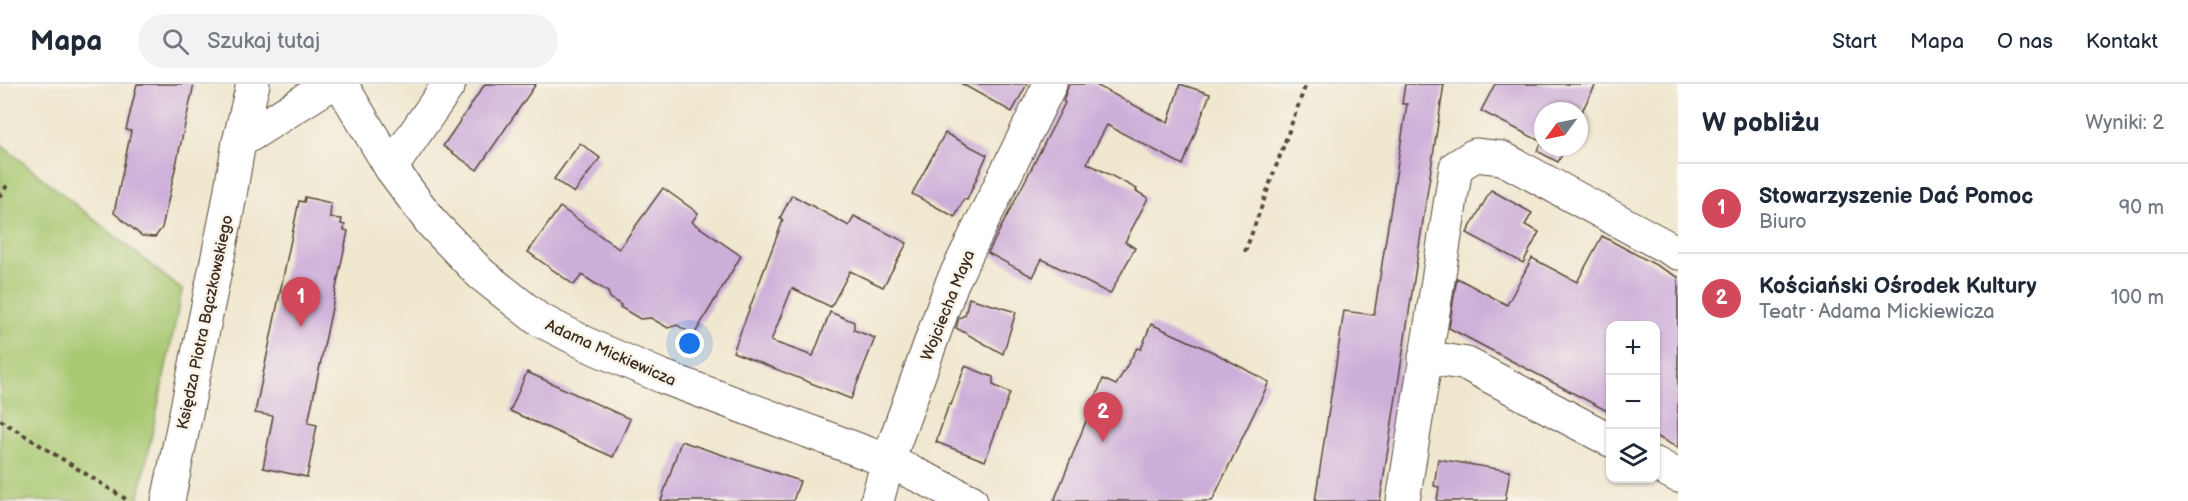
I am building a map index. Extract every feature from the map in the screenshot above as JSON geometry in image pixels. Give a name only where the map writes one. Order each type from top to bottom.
[{"type":"street","name":"Księdza Piotra Bączkowskiego","points":[[168,501],[227,212],[239,142],[253,84]]},
{"type":"street","points":[[239,142],[331,84]]},
{"type":"street","name":"Adama Mickiewicza","points":[[341,84],[391,168],[431,222],[480,274],[538,319],[595,348],[661,376],[888,461],[971,501]]},
{"type":"street","points":[[391,168],[449,84]]},
{"type":"street","name":"Wojciecha Maya","points":[[877,501],[888,461],[952,283],[1050,84]]},
{"type":"street","points":[[1403,501],[1456,167],[1475,155],[1502,158],[1678,253]]},
{"type":"street","points":[[1425,357],[1467,364],[1606,437]]},
{"type":"street","points":[[1660,466],[1678,476]]},
{"type":"path","points":[[1245,252],[1306,84]]},
{"type":"path","points":[[0,197],[9,182]]},
{"type":"path","points":[[0,420],[129,501]]},
{"type":"green space","points":[[0,144],[182,290],[138,501],[0,501]]},
{"type":"building","points":[[137,84],[194,84],[162,228],[155,237],[142,236],[114,213],[131,131],[126,130]]},
{"type":"building","points":[[485,84],[536,84],[477,170],[443,146]]},
{"type":"building","points":[[962,84],[1027,84],[1012,112]]},
{"type":"building","points":[[1069,84],[1094,84],[1168,123],[1180,84],[1210,94],[1183,165],[1107,125],[1087,163],[1137,189],[1136,191],[1148,198],[1125,242],[1135,248],[1110,294],[1042,259],[1033,277],[988,253],[1065,103],[1063,101]]},
{"type":"building","points":[[1405,84],[1444,84],[1380,501],[1315,501],[1344,311],[1374,315],[1407,104],[1402,104]]},
{"type":"building","points":[[1495,84],[1596,84],[1587,102],[1534,102],[1534,138],[1481,111]]},
{"type":"building","points":[[945,133],[987,155],[967,200],[964,199],[955,217],[912,194]]},
{"type":"building","points":[[580,143],[600,158],[574,193],[554,179]]},
{"type":"building","points":[[1547,156],[1561,156],[1558,162]]},
{"type":"building","points":[[663,188],[698,213],[692,222],[741,256],[694,335],[677,325],[668,328],[651,318],[640,319],[620,307],[621,305],[610,298],[608,292],[582,275],[574,285],[528,252],[560,207],[619,249]]},
{"type":"building","points":[[1491,190],[1532,213],[1525,225],[1539,232],[1523,263],[1467,233]]},
{"type":"building","points":[[792,195],[849,226],[854,216],[907,243],[883,287],[850,271],[831,307],[792,288],[771,341],[813,356],[830,312],[854,322],[854,330],[875,338],[851,399],[733,352],[783,220],[780,218]]},
{"type":"building","points":[[305,197],[331,203],[330,218],[342,219],[341,224],[345,225],[344,230],[348,231],[308,423],[317,425],[307,477],[263,468],[273,416],[255,413],[299,201],[304,202]]},
{"type":"building","points":[[1602,236],[1678,277],[1678,448],[1660,438],[1660,321],[1606,321],[1606,410],[1449,328],[1457,278],[1507,305],[1532,258],[1577,282]]},
{"type":"building","points":[[969,298],[1016,312],[1003,354],[956,328],[959,318],[965,315]]},
{"type":"building","points":[[1151,324],[1215,353],[1269,382],[1212,501],[1054,501],[1103,379],[1116,385],[1137,348],[1141,349]]},
{"type":"building","points":[[965,366],[993,377],[993,385],[1010,393],[985,461],[936,442]]},
{"type":"building","points":[[527,372],[630,419],[613,457],[510,411]]},
{"type":"building","points":[[681,441],[800,481],[793,501],[661,501]]},
{"type":"building","points":[[1438,459],[1510,471],[1505,501],[1437,501],[1439,487],[1434,486]]},
{"type":"place","name":"Stowarzyszenie Dać Pomoc","points":[[301,327]]},
{"type":"place","name":"Kościański Ośrodek Kultury","points":[[1103,442]]}]
